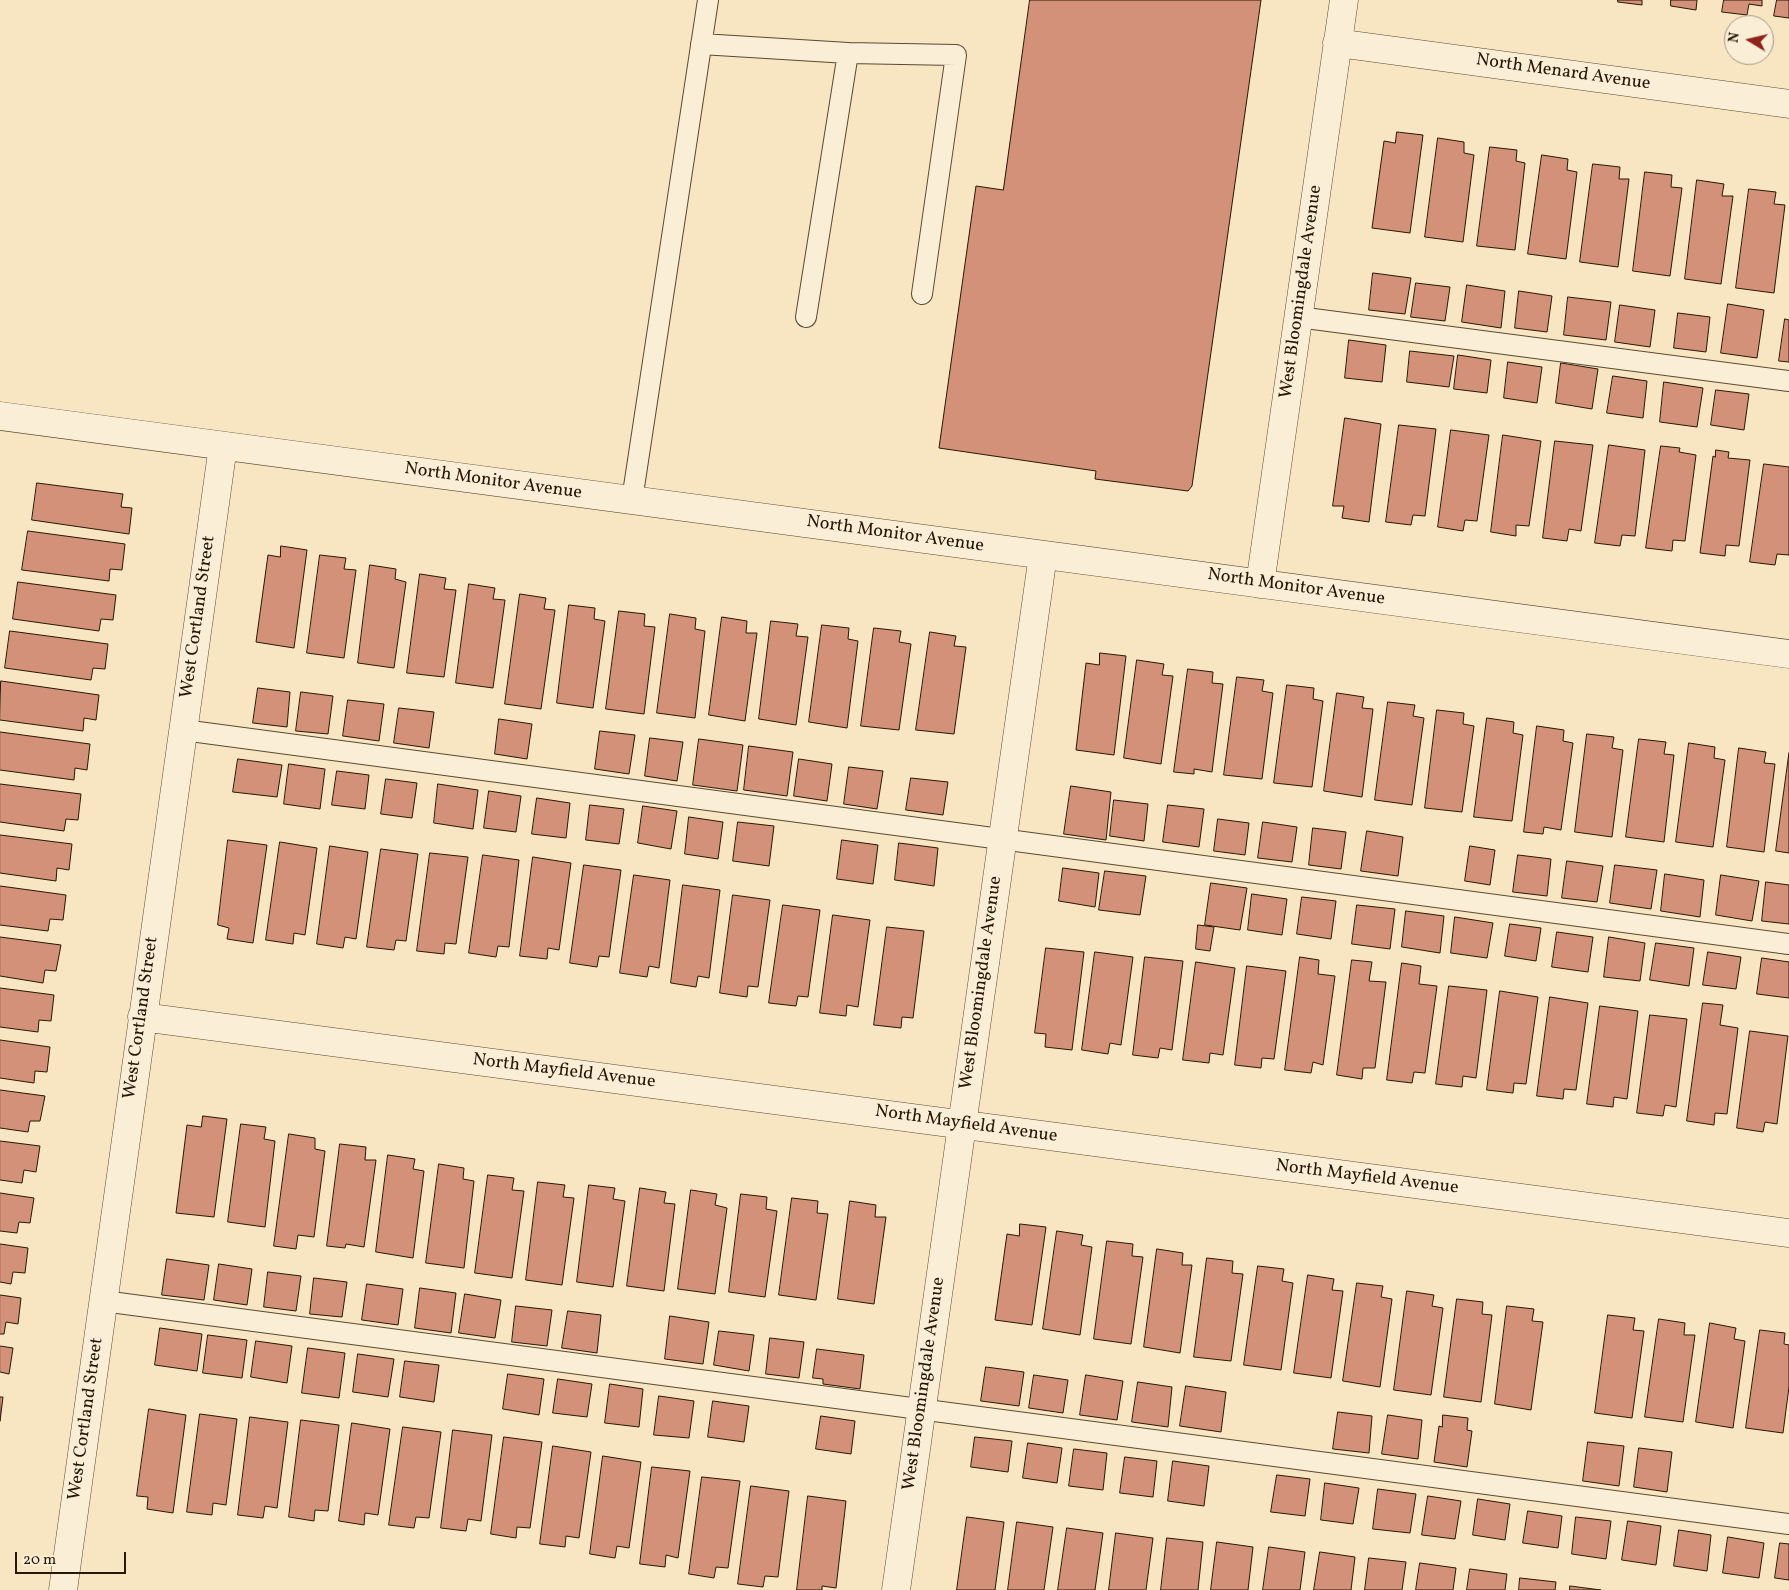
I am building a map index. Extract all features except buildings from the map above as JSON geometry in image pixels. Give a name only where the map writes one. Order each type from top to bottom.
[{"type":"street","name":"West Bloomingdale Avenue","points":[[1260,584],[1344,0]]},
{"type":"street","name":"North Menard Avenue","points":[[1337,43],[1789,104]]},
{"type":"street","name":"North Monitor Avenue","points":[[0,416],[1789,654]]},
{"type":"street","name":"West Cortland Street","points":[[67,1590],[103,1301],[222,446]]},
{"type":"street","name":"West Bloomingdale Avenue","points":[[896,1590],[1043,555]]},
{"type":"street","name":"North Mayfield Avenue","points":[[142,1017],[1789,1233]]},
{"type":"lane","points":[[632,500],[708,0]]},
{"type":"lane","points":[[701,44],[848,53],[956,55],[922,294]]},
{"type":"lane","points":[[806,317],[848,53]]},
{"type":"lane","points":[[1298,317],[1789,381]]},
{"type":"lane","points":[[183,730],[1789,944]]},
{"type":"lane","points":[[103,1301],[921,1411],[1789,1524]]}]
